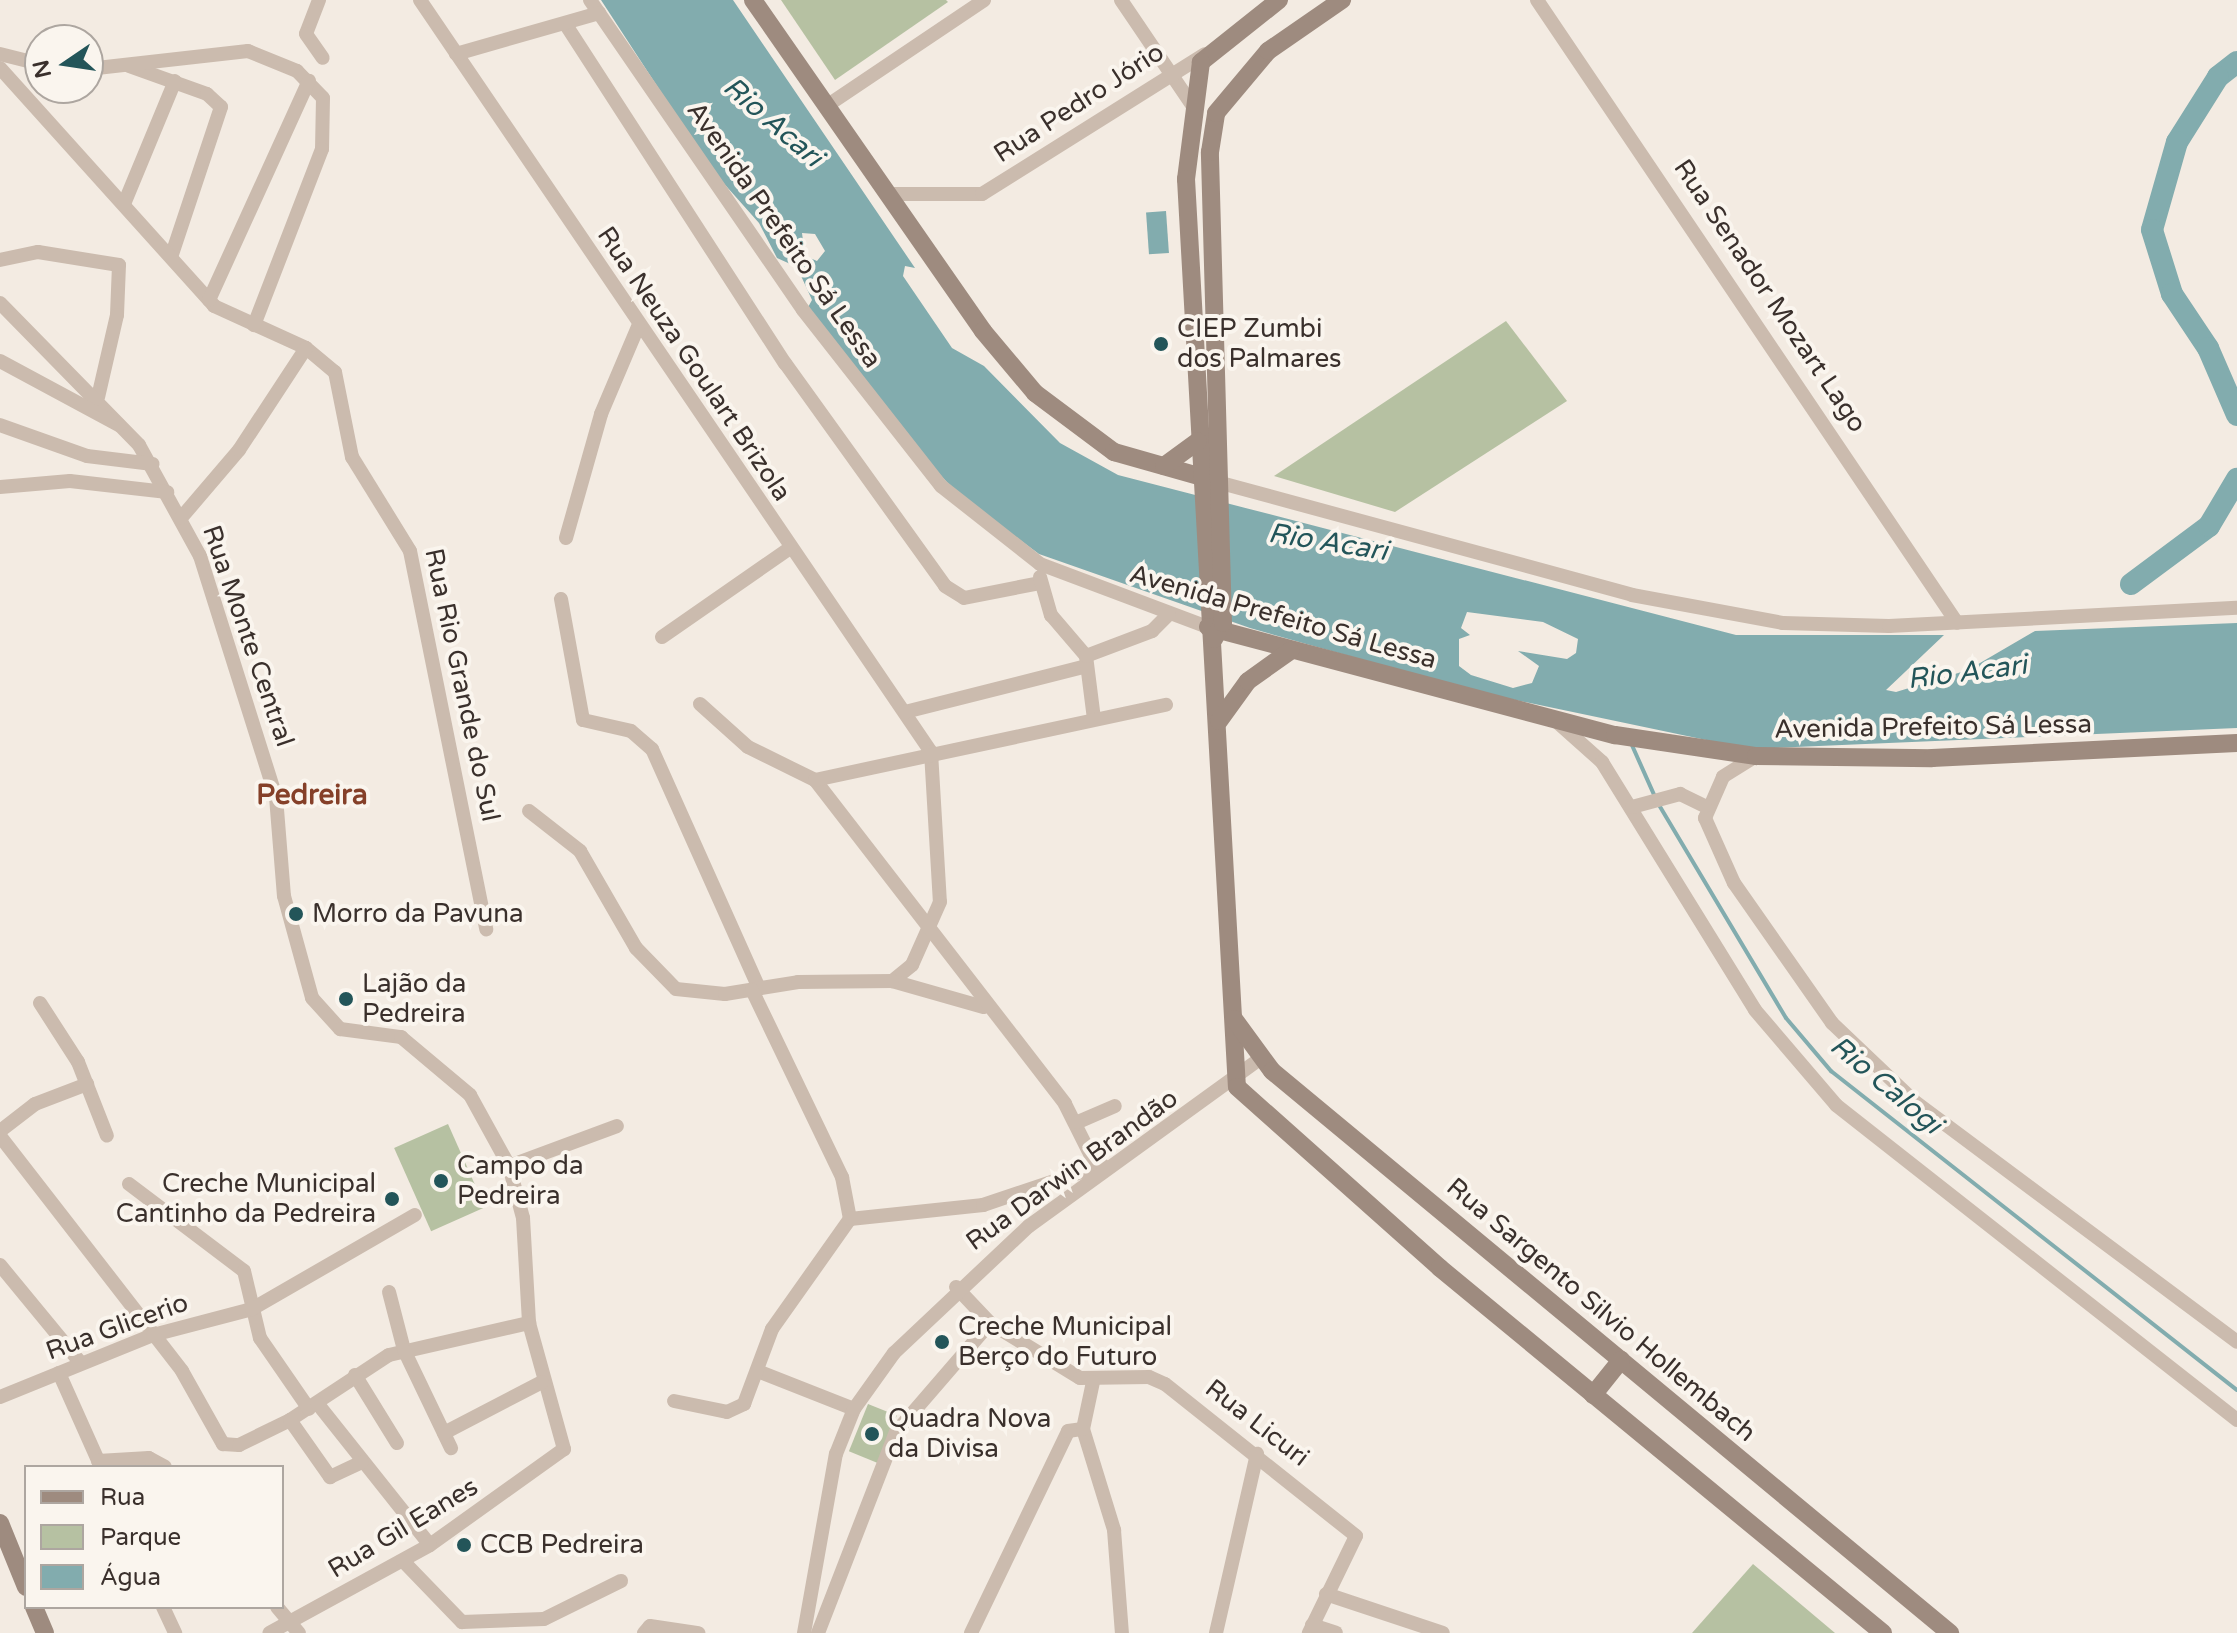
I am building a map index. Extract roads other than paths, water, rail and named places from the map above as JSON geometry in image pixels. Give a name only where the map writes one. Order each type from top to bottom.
[{"type":"main road","points":[[753,0],[889,194],[1035,393],[1092,441],[1221,490]]},
{"type":"main road","points":[[1214,629],[1221,490],[1210,152],[1216,113],[1239,77],[1295,29],[1342,0]]},
{"type":"main road","points":[[1277,1],[1295,29]]},
{"type":"main road","name":"Rua Pedro Jório","points":[[1205,54],[1277,1]]},
{"type":"main road","points":[[1205,54],[1192,105],[1186,179],[1198,441],[1219,721],[1234,1075],[1254,1108],[1593,1395],[1883,1633]]},
{"type":"main road","points":[[1164,466],[1198,441]]},
{"type":"main road","name":"Avenida Prefeito Sá Lessa","points":[[1214,629],[1615,735],[1756,756],[1932,758],[2237,743]]},
{"type":"main road","points":[[1219,721],[1248,681],[1290,651]]},
{"type":"main road","name":"Rua Sargento Silvio Hollembach","points":[[1231,1015],[1260,1059],[1950,1633]]},
{"type":"main road","points":[[1593,1395],[1621,1360]]},
{"type":"main road","points":[[0,1523],[24,1582]]},
{"type":"main road","points":[[35,1609],[45,1633]]},
{"type":"street","points":[[319,0],[306,37],[323,58]]},
{"type":"street","name":"Rua Neuza Goulart Brizola","points":[[420,0],[638,327],[931,752]]},
{"type":"street","name":"Avenida Prefeito Sá Lessa","points":[[590,0],[881,418],[941,486],[1040,564],[1214,629]]},
{"type":"street","points":[[828,105],[984,0]]},
{"type":"street","points":[[1121,0],[1192,105]]},
{"type":"street","name":"Rua Senador Mozart Lago","points":[[1537,0],[1957,623]]},
{"type":"street","points":[[456,54],[566,25],[599,13]]},
{"type":"street","points":[[566,25],[785,363],[945,586],[964,598],[1040,583]]},
{"type":"street","points":[[104,67],[248,51],[281,61],[309,81],[323,98],[322,149],[254,325]]},
{"type":"street","points":[[0,54],[24,60]]},
{"type":"street","name":"Rua Pedro Jório","points":[[889,194],[982,194],[1205,54]]},
{"type":"street","points":[[124,64],[175,81],[215,99],[223,116],[172,254]]},
{"type":"street","points":[[0,68],[172,254],[209,300],[254,325],[306,348],[239,450],[181,518]]},
{"type":"street","points":[[124,204],[175,81]]},
{"type":"street","points":[[209,300],[309,81]]},
{"type":"street","points":[[0,260],[38,252],[119,265],[117,315],[98,397]]},
{"type":"street","name":"Rua Monte Central","points":[[0,303],[98,397],[123,426],[153,464],[181,518],[209,582],[223,647],[276,797],[286,908],[312,998],[333,1026],[401,1037],[435,1061],[470,1095],[509,1166],[523,1218],[529,1323],[542,1382],[564,1441],[557,1457]]},
{"type":"street","points":[[566,538],[601,414],[638,327]]},
{"type":"street","name":"Rua Rio Grande do Sul","points":[[306,348],[335,372],[352,457],[410,551],[486,929]]},
{"type":"street","points":[[0,361],[123,426]]},
{"type":"street","points":[[0,425],[87,456],[153,464]]},
{"type":"street","points":[[0,487],[70,481],[167,492]]},
{"type":"street","points":[[1221,490],[1708,613],[1783,623],[1957,623],[2237,608]]},
{"type":"street","points":[[662,637],[790,548]]},
{"type":"street","points":[[1040,564],[1040,583],[1051,615],[1085,662],[1094,719]]},
{"type":"street","points":[[561,599],[583,720],[631,731],[652,749],[842,1177],[850,1219],[772,1329],[760,1372],[738,1410],[674,1401]]},
{"type":"street","points":[[905,712],[1085,662],[1152,631],[1169,614]]},
{"type":"street","points":[[700,704],[748,747],[815,780],[983,1007],[1078,1122],[1096,1166]]},
{"type":"street","points":[[815,780],[931,752],[1166,705]]},
{"type":"street","points":[[1556,720],[1602,762],[1755,1010],[1836,1105],[2237,1420]]},
{"type":"street","points":[[892,981],[930,932],[940,902],[931,752]]},
{"type":"street","points":[[1705,806],[1723,777],[1756,756]]},
{"type":"street","points":[[1632,807],[1686,794],[1705,806],[1734,883],[1862,1058],[2237,1342]]},
{"type":"street","points":[[529,811],[591,865],[661,979],[694,994],[892,981],[983,1007]]},
{"type":"street","points":[[40,1003],[87,1084],[107,1136]]},
{"type":"street","name":"Rua Darwin Brandão","points":[[804,1633],[827,1490],[854,1409],[956,1287],[1114,1162],[1260,1059]]},
{"type":"street","points":[[87,1084],[35,1104],[0,1134],[153,1335],[220,1442],[233,1446],[290,1420],[355,1375],[404,1350],[529,1323]]},
{"type":"street","points":[[1078,1122],[1115,1106]]},
{"type":"street","points":[[509,1166],[617,1126]]},
{"type":"street","points":[[850,1219],[983,1205],[1114,1162]]},
{"type":"street","points":[[129,1184],[244,1271],[263,1345],[430,1545]]},
{"type":"street","name":"Rua Glicerio","points":[[0,1397],[59,1373],[79,1361],[153,1335],[252,1309],[415,1215]]},
{"type":"street","points":[[0,1265],[79,1361]]},
{"type":"street","points":[[956,1287],[990,1323],[1093,1382],[1083,1429],[1114,1530],[1122,1633]]},
{"type":"street","points":[[389,1292],[404,1350],[451,1448]]},
{"type":"street","points":[[818,1633],[896,1432],[990,1323]]},
{"type":"street","points":[[760,1372],[854,1409]]},
{"type":"street","points":[[59,1373],[99,1464],[149,1458],[161,1465]]},
{"type":"street","points":[[355,1375],[397,1443]]},
{"type":"street","name":"Rua Licuri","points":[[1093,1382],[1158,1380],[1257,1454],[1356,1536],[1326,1594]]},
{"type":"street","points":[[444,1433],[542,1382]]},
{"type":"street","points":[[290,1420],[330,1477],[362,1462]]},
{"type":"street","points":[[971,1633],[1068,1431],[1083,1429]]},
{"type":"street","points":[[1216,1633],[1257,1454]]},
{"type":"street","name":"Rua Gil Eanes","points":[[269,1633],[294,1628],[430,1545],[557,1457]]},
{"type":"street","points":[[403,1561],[462,1622],[547,1626],[621,1581]]},
{"type":"street","points":[[1336,1633],[1310,1629],[1326,1594],[1443,1633]]},
{"type":"street","points":[[164,1609],[175,1633]]},
{"type":"street","points":[[279,1609],[294,1628]]},
{"type":"street","points":[[647,1630],[698,1633]]},
{"type":"water","name":"Rio Acari","points":[[601,0],[733,0],[915,268],[905,266],[903,276],[952,348],[984,366],[1060,443],[1118,475],[1736,635],[1944,635],[1886,690],[1896,692],[1968,670],[2035,631],[2237,623],[2237,728],[1749,749],[1477,692],[1250,628],[1039,554],[958,494],[866,395],[807,309],[812,300],[797,267],[777,258],[759,223],[711,169]],"holes":[[[761,199],[773,208],[777,225],[758,211]],[[802,233],[815,234],[825,251],[817,261],[805,256]],[[1467,612],[1543,622],[1578,639],[1576,653],[1567,659],[1518,651],[1539,666],[1532,683],[1513,688],[1471,675],[1459,666],[1459,639],[1470,635],[1461,628]]]},
{"type":"water","points":[[1166,211],[1169,253],[1149,254],[1146,212]]},
{"type":"waterway","points":[[2237,62],[2218,77],[2177,142],[2152,230],[2172,294],[2208,348],[2237,415]]},
{"type":"waterway","points":[[2131,584],[2209,526],[2237,479]]},
{"type":"waterway","name":"Rio Calogi","points":[[1631,743],[1655,797]]},
{"type":"waterway","name":"Rio Calogi","points":[[1659,805],[1786,1018],[1831,1071],[2237,1390]]},
{"type":"place","name":"CIEP Zumbi dos Palmares","points":[[1161,344]]},
{"type":"place","name":"Morro da Pavuna","points":[[296,914]]},
{"type":"place","name":"Lajão da Pedreira","points":[[346,999]]},
{"type":"place","name":"Campo da Pedreira","points":[[441,1181]]},
{"type":"place","name":"Creche Municipal Cantinho da Pedreira","points":[[392,1199]]},
{"type":"place","name":"Creche Municipal Berço do Futuro","points":[[942,1342]]},
{"type":"place","name":"Quadra Nova da Divisa","points":[[872,1434]]},
{"type":"place","name":"CCB Pedreira","points":[[464,1545]]},
{"type":"district","name":"Pedreira","points":[[312,795]]}]
